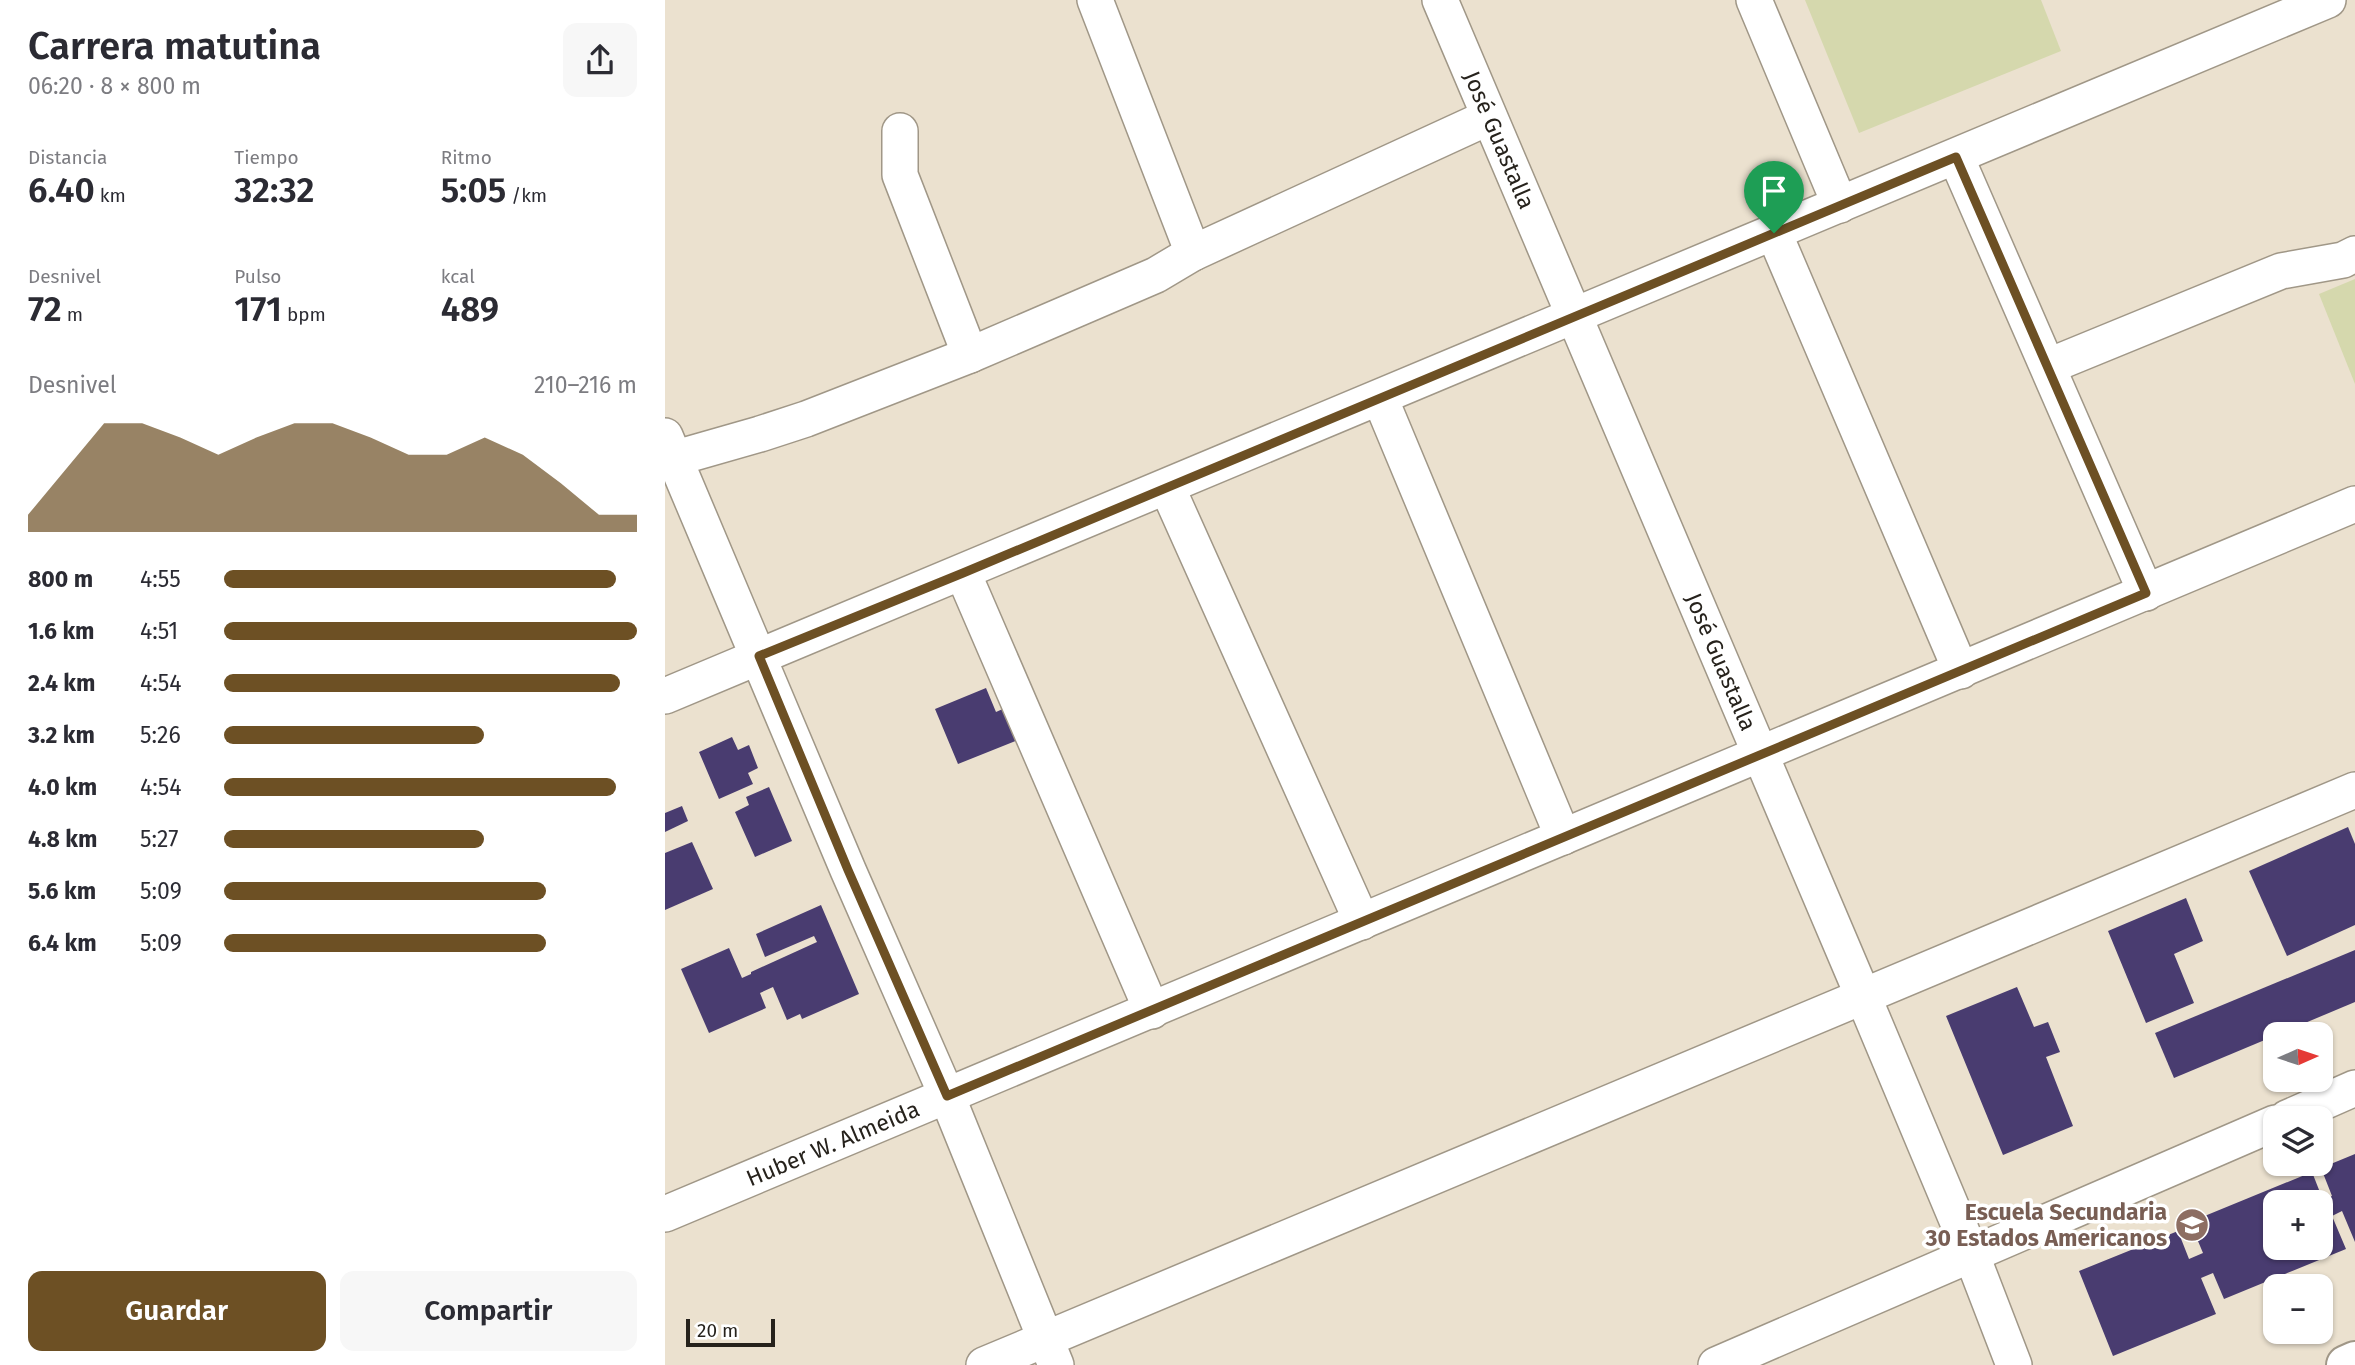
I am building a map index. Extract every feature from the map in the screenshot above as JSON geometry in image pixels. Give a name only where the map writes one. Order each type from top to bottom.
[{"type":"main road","points":[[2346,1365],[2355,1361]]},
{"type":"street","points":[[1095,0],[1193,253]]},
{"type":"street","name":"José Guastalla","points":[[1440,0],[1863,996],[1972,1256],[2014,1365]]},
{"type":"street","points":[[1754,0],[1840,205]]},
{"type":"street","points":[[665,696],[2328,0]]},
{"type":"street","points":[[1051,1352],[947,1096],[848,870],[671,447],[760,435],[970,355],[1156,275],[1193,253],[1489,117]]},
{"type":"street","points":[[900,131],[900,174],[970,355]]},
{"type":"street","points":[[1956,157],[2146,593]]},
{"type":"street","points":[[1774,233],[1961,671]]},
{"type":"street","points":[[2049,366],[2281,271],[2343,260],[2355,254]]},
{"type":"street","points":[[1380,398],[1563,837]]},
{"type":"street","points":[[1167,487],[1362,922]]},
{"type":"street","name":"Huber W. Almeida","points":[[665,1214],[2355,505]]},
{"type":"street","points":[[963,573],[1152,1011]]},
{"type":"street","points":[[983,1365],[1051,1352],[1863,996],[2355,790]]},
{"type":"street","points":[[2314,1106],[2355,1088]]},
{"type":"street","points":[[1716,1365],[2263,1128]]},
{"type":"green space","points":[[1805,0],[2041,0],[2061,51],[1859,133]]},
{"type":"green space","points":[[2355,279],[2355,384],[2319,294]]},
{"type":"building","points":[[986,688],[996,712],[1005,708],[1018,740],[958,764],[935,709]]},
{"type":"building","points":[[732,737],[738,750],[749,745],[758,768],[748,773],[753,784],[719,799],[699,752]]},
{"type":"building","points":[[769,787],[792,841],[755,857],[735,812],[749,805],[746,797]]},
{"type":"building","points":[[682,806],[688,821],[665,832],[665,813]]},
{"type":"building","points":[[2348,827],[2355,844],[2355,925],[2287,956],[2249,871]]},
{"type":"building","points":[[692,842],[713,889],[665,910],[665,853]]},
{"type":"building","points":[[2186,898],[2203,941],[2174,954],[2194,1003],[2146,1023],[2108,931]]},
{"type":"building","points":[[821,905],[859,994],[802,1019],[800,1014],[787,1020],[773,987],[760,993],[766,1008],[709,1033],[681,969],[729,948],[742,978],[751,974],[817,942],[814,936],[765,957],[756,934]]},
{"type":"building","points":[[2355,950],[2355,1002],[2307,1022],[2263,1022],[2263,1041],[2174,1078],[2155,1033]]},
{"type":"building","points":[[2017,987],[2034,1027],[2048,1022],[2060,1052],[2046,1057],[2073,1126],[2003,1155],[1946,1016]]},
{"type":"building","points":[[2355,1154],[2355,1242],[2342,1211],[2333,1216],[2333,1190],[2330,1190],[2324,1176],[2333,1176],[2333,1163]]},
{"type":"building","points":[[2302,1176],[2314,1176],[2319,1190],[2268,1190]]},
{"type":"building","points":[[2263,1192],[2263,1260],[2319,1260],[2285,1274],[2263,1274],[2263,1283],[2224,1299],[2213,1273],[2201,1278],[2216,1314],[2113,1356],[2079,1271],[2178,1231],[2189,1259],[2203,1253],[2190,1222]]},
{"type":"building","points":[[2333,1218],[2346,1249],[2333,1254]]},
{"type":"place","name":"Escuela Secundaria 30 Estados Americanos","points":[[2192,1225]]},
{"type":"route","points":[[1956,157],[2146,593],[947,1096],[848,870],[759,656],[1774,233],[1956,157]]}]
